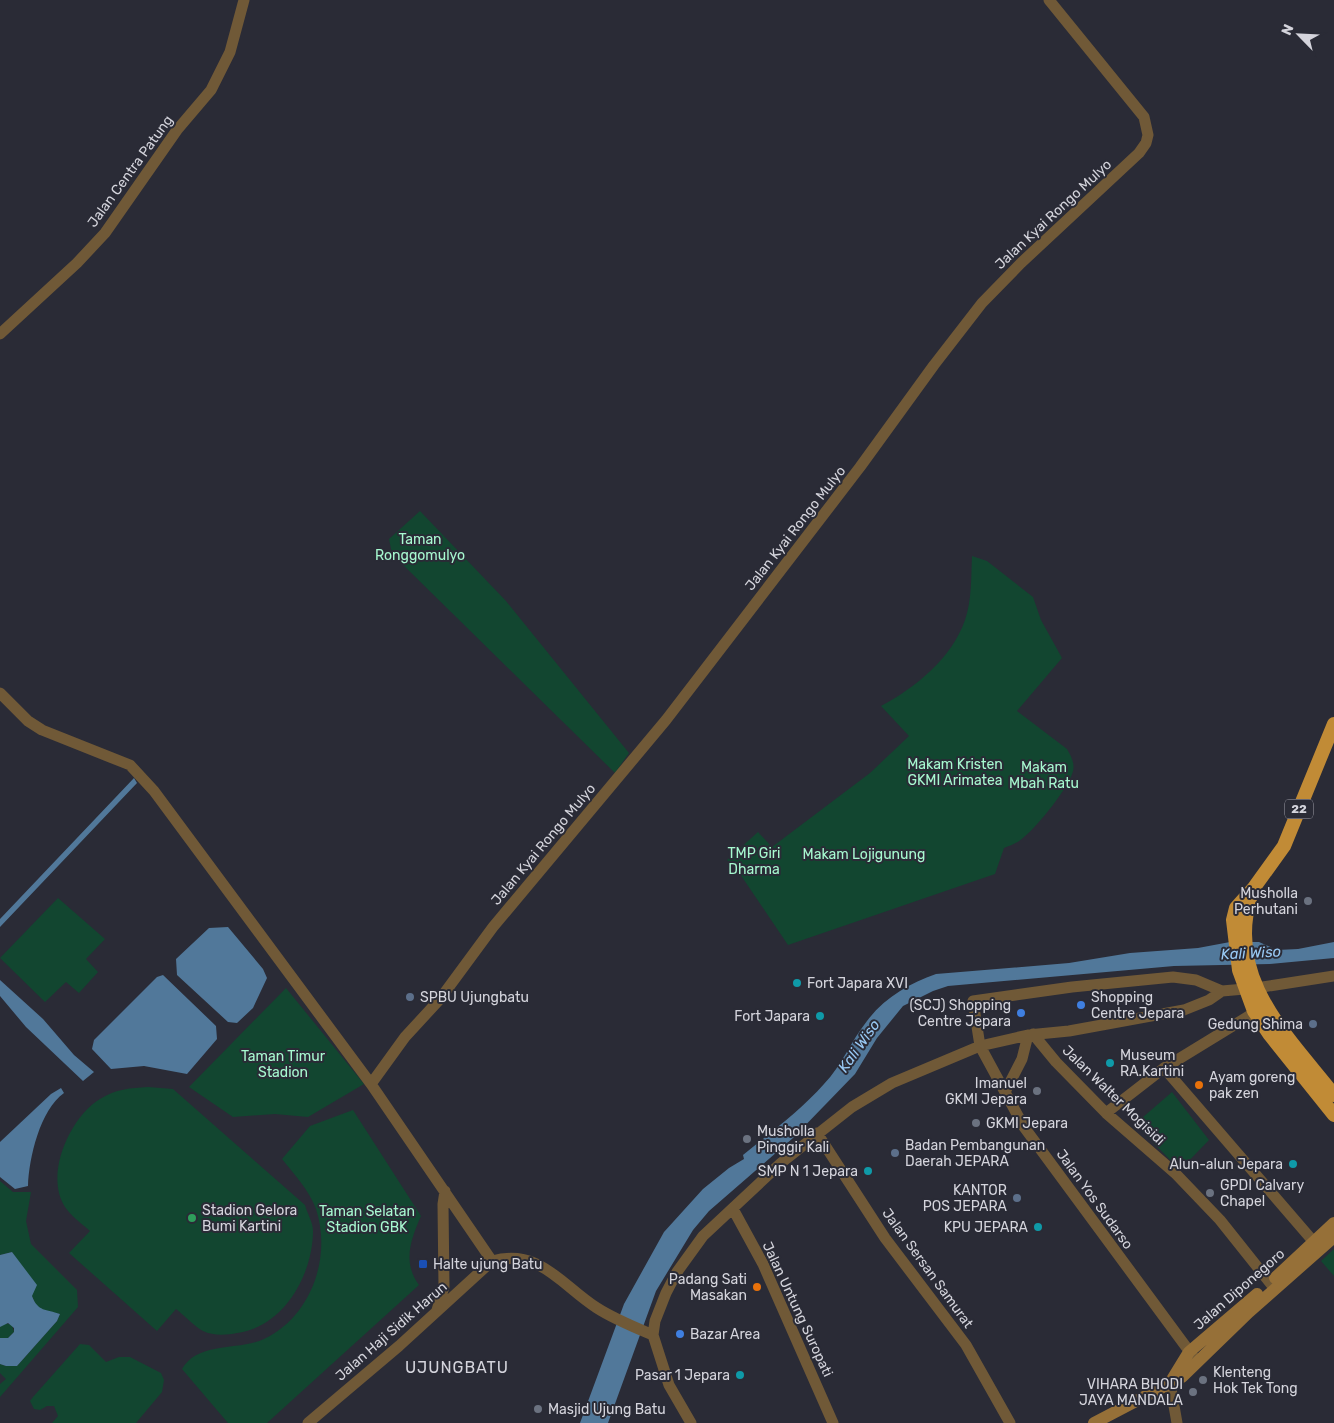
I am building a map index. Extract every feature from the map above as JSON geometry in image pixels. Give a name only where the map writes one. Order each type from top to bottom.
[{"type":"highway","name":"22","points":[[1334,724],[1284,846],[1253,889],[1240,929],[1245,970],[1270,1035],[1334,1115]]},
{"type":"highway","name":"22","points":[[1260,1009],[1334,1095]]},
{"type":"main road","name":"Jalan Diponegoro","points":[[1094,1423],[1182,1377],[1273,1286],[1317,1246],[1334,1223]]},
{"type":"main road","name":"Jalan Diponegoro","points":[[1317,1246],[1334,1237]]},
{"type":"main road","name":"Jalan Diponegoro","points":[[1170,1383],[1188,1352],[1273,1286]]},
{"type":"street","name":"Jalan Centra Patung","points":[[0,334],[77,263],[105,233],[177,130],[212,90],[230,52],[244,0]]},
{"type":"street","name":"Jalan Kyai Rongo Mulyo","points":[[371,1084],[405,1037],[440,1000],[493,927],[666,720],[860,467],[934,365],[982,303],[1021,263],[1128,165],[1146,143],[1148,127],[1144,117],[1049,0]]},
{"type":"street","points":[[0,693],[28,721],[42,730],[121,761],[136,770],[154,790],[371,1084],[492,1261],[514,1257],[529,1259],[551,1272],[597,1308],[648,1333],[670,1385],[691,1423]]},
{"type":"street","points":[[648,1333],[677,1272],[703,1236],[780,1163],[852,1107],[892,1082],[980,1046],[1030,1035],[1069,1031],[1184,1010],[1209,1000],[1222,991],[1251,989],[1334,976]]},
{"type":"street","name":"Jalan Yos Sudarso","points":[[1198,1362],[1188,1352],[1024,1127],[980,1046],[973,1001],[1072,987],[1173,977],[1196,980],[1222,991]]},
{"type":"street","points":[[1106,1113],[1164,1068],[1260,1009]]},
{"type":"street","points":[[1005,1092],[1022,1059],[1030,1035]]},
{"type":"street","name":"Jalan Walter Mogisidi","points":[[1030,1035],[1106,1113],[1175,1173],[1240,1243],[1273,1286]]},
{"type":"street","points":[[1164,1068],[1317,1246]]},
{"type":"street","name":"Jalan Sersan Samurat","points":[[817,1133],[885,1238],[966,1345],[1010,1423]]},
{"type":"street","points":[[437,1312],[444,1287],[443,1204],[445,1191]]},
{"type":"street","name":"Jalan Untung Suropati","points":[[733,1209],[763,1264],[833,1423]]},
{"type":"street","name":"Jalan Haji Sidik Harun","points":[[308,1423],[437,1312],[492,1261]]},
{"type":"street","points":[[1170,1383],[1177,1423]]},
{"type":"green space","name":"Taman Ronggomulyo","points":[[420,511],[506,601],[629,753],[615,773],[392,554],[389,539]]},
{"type":"green space","points":[[972,556],[987,561],[1033,597],[1041,620],[1062,658],[1017,711],[1067,749],[1073,765],[1071,778],[1060,796],[1037,825],[1019,841],[1004,848],[995,874],[788,945],[740,874],[727,860],[758,832],[772,847],[870,773],[909,736],[881,706],[907,690],[931,670],[942,659],[959,634],[969,605]]},
{"type":"green space","points":[[58,898],[105,939],[86,959],[98,972],[79,993],[66,982],[45,1002],[0,958]]},
{"type":"green space","name":"Taman Timur Stadion","points":[[286,988],[364,1084],[308,1117],[275,1114],[233,1117],[189,1087]]},
{"type":"green space","name":"Stadion Gelora Bumi Kartini","points":[[148,1087],[173,1089],[305,1205],[313,1231],[308,1264],[293,1296],[269,1321],[254,1329],[229,1334],[211,1334],[200,1329],[176,1309],[157,1331],[69,1253],[90,1231],[67,1210],[59,1194],[57,1179],[59,1164],[63,1148],[70,1133],[89,1107],[100,1099],[123,1090]]},
{"type":"green space","points":[[1172,1092],[1209,1140],[1180,1170],[1135,1124]]},
{"type":"green space","name":"Taman Selatan Stadion GBK","points":[[353,1110],[421,1216],[411,1242],[410,1250],[411,1268],[419,1285],[267,1423],[228,1423],[182,1369],[189,1360],[208,1350],[253,1343],[264,1339],[280,1329],[294,1316],[305,1301],[314,1284],[319,1265],[320,1227],[316,1209],[309,1195],[282,1159],[310,1126]]},
{"type":"green space","points":[[0,1181],[13,1192],[31,1192],[26,1221],[31,1244],[77,1290],[78,1307],[0,1397],[0,1384],[6,1379],[0,1373],[0,1364],[17,1366],[57,1321],[60,1314],[43,1311],[36,1305],[12,1252],[0,1255]]},
{"type":"green space","points":[[1334,1249],[1334,1276],[1321,1261]]},
{"type":"green space","points":[[5,1323],[12,1325],[14,1332],[8,1338],[0,1338],[0,1327]]},
{"type":"green space","points":[[80,1344],[89,1345],[106,1362],[119,1357],[130,1357],[161,1373],[164,1380],[162,1392],[136,1423],[52,1423],[58,1416],[54,1406],[47,1406],[40,1410],[34,1409],[30,1401]]},
{"type":"water","points":[[134,778],[137,783],[0,927],[0,919]]},
{"type":"water","points":[[228,927],[263,969],[267,978],[253,1008],[237,1023],[228,1022],[177,975],[176,959],[209,928]]},
{"type":"water","name":"Kali Wiso","points":[[1230,942],[1259,942],[1277,950],[1298,949],[1334,942],[1334,958],[1270,964],[1174,966],[948,986],[933,991],[903,1006],[877,1038],[855,1074],[793,1138],[709,1211],[693,1230],[656,1291],[608,1423],[580,1423],[624,1304],[664,1232],[703,1189],[729,1168],[744,1159],[743,1155],[815,1094],[836,1069],[867,1021],[889,998],[907,987],[936,974],[1069,963],[1130,953],[1198,948]]},
{"type":"water","points":[[163,975],[216,1026],[217,1039],[187,1074],[144,1066],[111,1069],[92,1049],[94,1040],[157,977]]},
{"type":"water","points":[[0,980],[43,1019],[74,1055],[94,1072],[83,1081],[26,1027],[0,996]]},
{"type":"water","points":[[61,1088],[64,1093],[48,1111],[37,1135],[28,1186],[15,1189],[0,1177],[0,1142],[51,1094]]},
{"type":"water","points":[[12,1252],[37,1285],[32,1296],[37,1305],[43,1309],[60,1314],[57,1321],[17,1366],[6,1366],[0,1364],[0,1338],[8,1338],[14,1332],[14,1328],[8,1323],[0,1327],[0,1255]]},
{"type":"place","name":"Musholla Perhutani","points":[[1308,901]]},
{"type":"place","name":"Fort Japara XVI","points":[[797,983]]},
{"type":"place","name":"SPBU Ujungbatu","points":[[410,997]]},
{"type":"place","name":"Shopping Centre Jepara","points":[[1081,1005]]},
{"type":"place","name":"(SCJ) Shopping Centre Jepara","points":[[1021,1013]]},
{"type":"place","name":"Fort Japara","points":[[820,1016]]},
{"type":"place","name":"Gedung Shima","points":[[1313,1024]]},
{"type":"place","name":"Museum RA.Kartini","points":[[1110,1063]]},
{"type":"place","name":"Ayam goreng pak zen","points":[[1199,1085]]},
{"type":"place","name":"Imanuel GKMI Jepara","points":[[1037,1091]]},
{"type":"place","name":"GKMI Jepara","points":[[976,1123]]},
{"type":"place","name":"Musholla Pinggir Kali","points":[[747,1139]]},
{"type":"place","name":"Badan Pembangunan Daerah JEPARA","points":[[895,1153]]},
{"type":"place","name":"Alun-alun Jepara","points":[[1293,1164]]},
{"type":"place","name":"SMP N 1 Jepara","points":[[868,1171]]},
{"type":"place","name":"GPDI Calvary Chapel","points":[[1210,1193]]},
{"type":"place","name":"KANTOR POS JEPARA","points":[[1017,1198]]},
{"type":"place","name":"Stadion Gelora Bumi Kartini","points":[[192,1218]]},
{"type":"place","name":"KPU JEPARA","points":[[1038,1227]]},
{"type":"place","name":"Halte ujung Batu","points":[[423,1264]]},
{"type":"place","name":"Padang Sati Masakan","points":[[757,1287]]},
{"type":"place","name":"Bazar Area","points":[[680,1334]]},
{"type":"place","name":"Pasar 1 Jepara","points":[[740,1375]]},
{"type":"place","name":"Klenteng Hok Tek Tong","points":[[1203,1380]]},
{"type":"place","name":"VIHARA BHODI JAYA MANDALA","points":[[1193,1392]]},
{"type":"place","name":"Masjid Ujung Batu","points":[[538,1409]]},
{"type":"district","name":"UJUNGBATU","points":[[457,1367]]},
{"type":"park label","name":"Makam Kristen GKMI Arimatea","points":[[955,772]]},
{"type":"park label","name":"Makam Mbah Ratu","points":[[1044,776]]},
{"type":"park label","name":"Makam Lojigunung","points":[[864,854]]},
{"type":"park label","name":"TMP Giri Dharma","points":[[754,862]]}]
